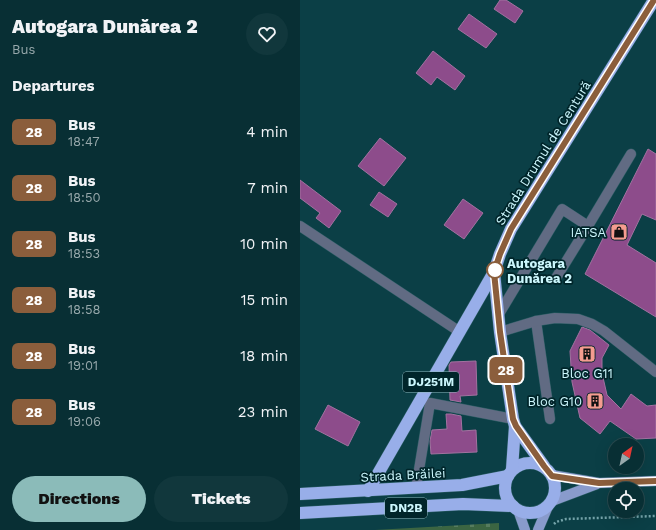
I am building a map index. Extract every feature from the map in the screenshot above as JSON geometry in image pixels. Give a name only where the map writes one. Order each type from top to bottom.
[{"type":"highway","name":"Strada Drumul de Centură","points":[[510,473],[514,422],[500,332],[494,272],[511,229],[654,0]]},
{"type":"highway","name":"DJ251M","points":[[368,491],[427,399],[460,332],[494,272]]},
{"type":"highway","name":"Strada Drumul de Centură","points":[[514,422],[544,466]]},
{"type":"highway","name":"Strada Brăilei","points":[[300,494],[462,486],[510,473],[522,464],[533,462],[544,466]]},
{"type":"highway","points":[[544,466],[552,476],[555,484],[555,492],[551,502]]},
{"type":"highway","points":[[510,473],[505,484],[505,492],[508,500],[515,508]]},
{"type":"highway","name":"DN2B","points":[[300,513],[463,504],[515,508],[526,512],[535,512],[543,510],[551,502]]},
{"type":"main road","name":"DN2B","points":[[552,476],[599,483],[656,481]]},
{"type":"main road","name":"DN2B","points":[[551,502],[599,483]]},
{"type":"main road","points":[[538,530],[551,502]]},
{"type":"main road","points":[[515,508],[525,530]]},
{"type":"street","points":[[556,278],[631,154]]},
{"type":"street","points":[[498,314],[562,209],[588,226]]},
{"type":"street","points":[[300,226],[460,332]]},
{"type":"street","points":[[500,332],[536,321],[555,318],[578,319],[592,324],[604,331],[656,372]]},
{"type":"street","points":[[536,321],[550,419]]},
{"type":"street","points":[[416,488],[427,399],[514,422]]},
{"type":"path","points":[[550,527],[556,522],[566,519],[656,516]]},
{"type":"green space","points":[[499,523],[499,530],[375,530]]},
{"type":"building","points":[[500,0],[506,0],[523,11],[515,23],[494,9]]},
{"type":"building","points":[[469,14],[497,34],[486,48],[458,29]]},
{"type":"building","points":[[433,51],[465,76],[455,90],[437,77],[431,85],[416,73]]},
{"type":"building","points":[[380,138],[406,158],[384,186],[358,166]]},
{"type":"building","name":"IATSA","points":[[648,149],[656,154],[656,220],[642,214],[627,245],[656,263],[656,317],[585,274]]},
{"type":"building","points":[[300,180],[341,211],[329,228],[316,218],[320,213],[300,198]]},
{"type":"building","points":[[379,192],[397,204],[388,217],[370,205]]},
{"type":"building","points":[[463,199],[483,213],[464,239],[444,225]]},
{"type":"building","points":[[582,327],[590,330],[609,345],[602,358],[602,373],[607,395],[621,409],[631,394],[647,406],[656,405],[656,438],[635,438],[610,421],[600,434],[580,418],[572,382],[570,351]]},
{"type":"building","points":[[476,361],[477,395],[460,396],[461,402],[450,400],[449,365],[451,362]]},
{"type":"building","points":[[328,405],[360,422],[348,446],[315,429]]},
{"type":"building","points":[[446,414],[461,416],[462,431],[476,430],[477,452],[431,454],[430,441],[432,430],[447,429]]},
{"type":"bus line","name":"28","points":[[654,0],[511,229],[494,272],[500,332],[513,419],[516,426],[544,466],[552,476],[599,483],[656,481]]},
{"type":"place","name":"IATSA","points":[[619,232]]},
{"type":"place","name":"Autogara Dunărea 2","points":[[495,270]]},
{"type":"place","name":"Bloc G11","points":[[587,354]]},
{"type":"place","name":"Bloc G10","points":[[595,401]]}]
